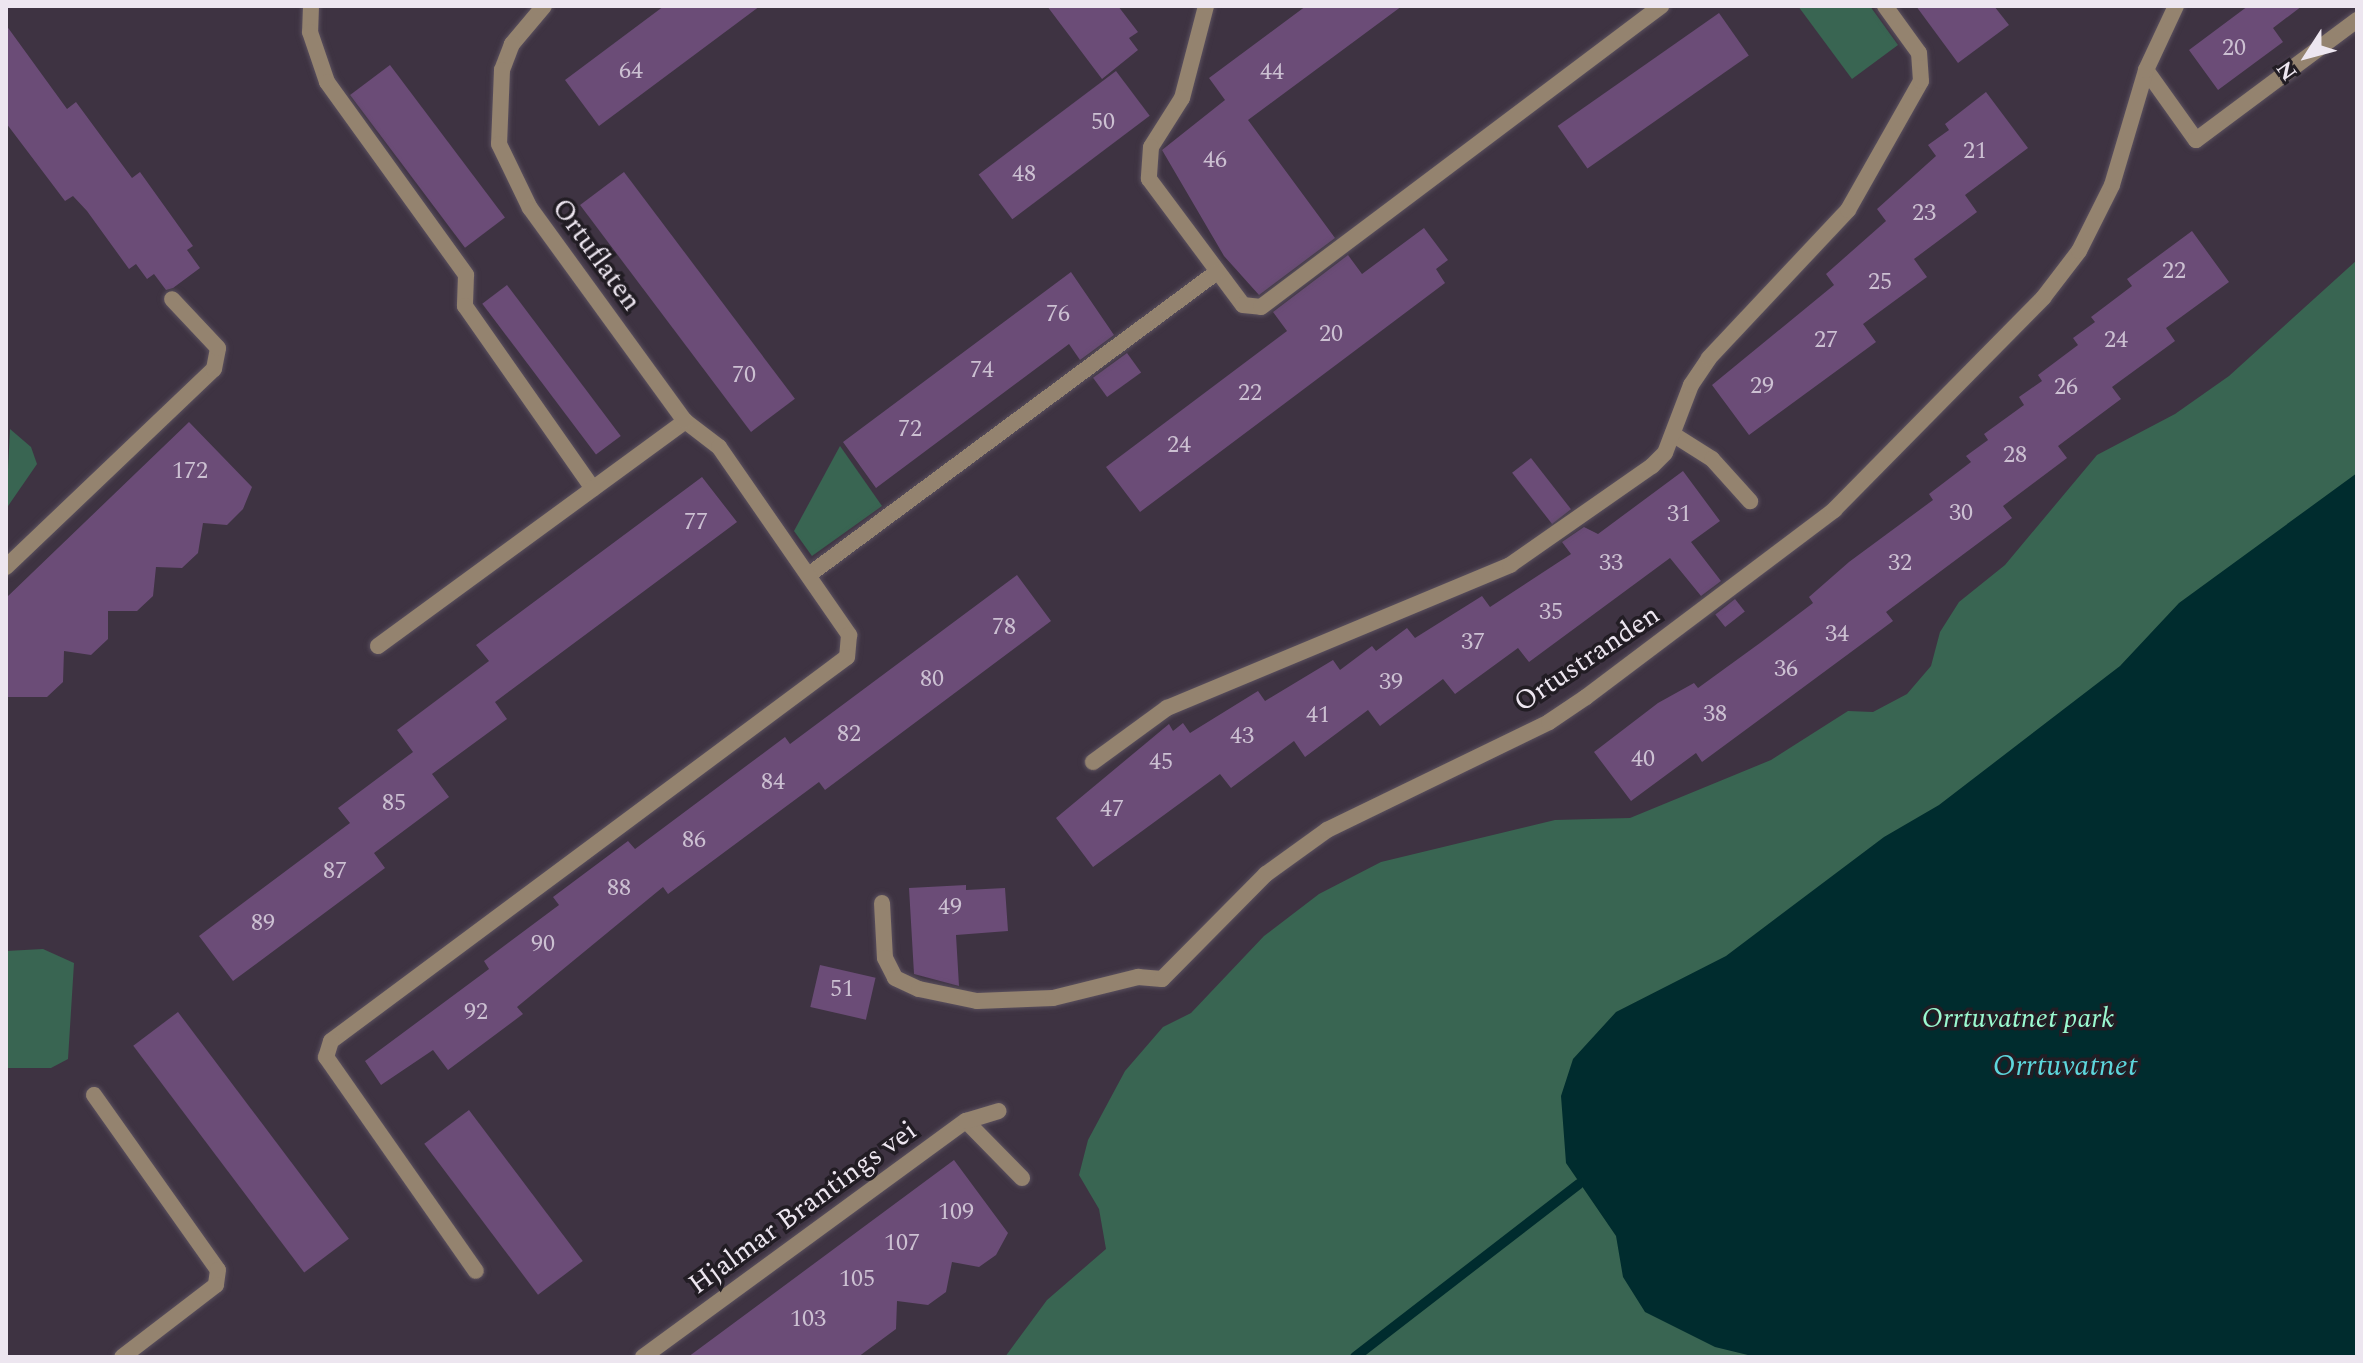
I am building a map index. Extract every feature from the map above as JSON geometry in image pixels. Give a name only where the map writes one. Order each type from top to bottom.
[{"type":"street","points":[[311,6],[310,32],[327,82],[466,275],[465,306],[593,489]]},
{"type":"street","name":"Ortuflaten","points":[[476,1271],[326,1057],[331,1041],[847,657],[849,635],[810,574],[719,447],[685,421],[530,208],[499,144],[502,70],[512,44],[544,6]]},
{"type":"street","points":[[1206,6],[1182,98],[1151,147],[1149,179],[1243,305],[1261,307],[1661,6]]},
{"type":"street","points":[[1093,762],[1167,708],[1510,565],[1652,466],[1674,435],[1691,385],[1709,358],[1848,210],[1921,81],[1919,53],[1885,6]]},
{"type":"street","name":"Ortustranden","points":[[882,903],[885,958],[895,978],[919,989],[977,1001],[1053,998],[1138,977],[1162,979],[1229,907],[1297,850],[1549,722],[1834,510],[2043,298],[2079,251],[2121,161],[2146,70],[2176,6]]},
{"type":"street","points":[[2146,70],[2196,140],[2357,20]]},
{"type":"street","points":[[810,574],[1217,272]]},
{"type":"street","points":[[6,567],[214,369],[218,348],[172,299]]},
{"type":"street","points":[[378,646],[685,421]]},
{"type":"street","points":[[1674,435],[1712,459],[1750,501]]},
{"type":"street","points":[[94,1095],[218,1270],[216,1285],[122,1357]]},
{"type":"street","name":"Hjalmar Brantings vei","points":[[643,1357],[966,1121],[999,1111]]},
{"type":"street","points":[[966,1121],[1022,1178]]},
{"type":"green space","points":[[1798,6],[1870,6],[1898,45],[1852,79]]},
{"type":"green space","name":"Orrtuvatnet park","points":[[2357,260],[2357,1357],[1005,1357],[1047,1300],[1106,1249],[1099,1209],[1079,1175],[1088,1140],[1125,1071],[1163,1027],[1191,1013],[1264,936],[1319,894],[1381,862],[1555,820],[1630,818],[1771,760],[1848,711],[1873,712],[1907,694],[1931,666],[1940,632],[1959,602],[2005,565],[2097,455],[2175,414],[2229,376]]},
{"type":"green space","points":[[10,429],[31,447],[37,464],[6,509]]},
{"type":"green space","points":[[840,446],[882,506],[812,556],[794,531]]},
{"type":"green space","points":[[43,949],[74,963],[68,1059],[51,1068],[6,1068],[6,951]]},
{"type":"water","name":"Orrtuvatnet","points":[[2357,473],[2357,1357],[1756,1357],[1715,1347],[1645,1312],[1623,1277],[1616,1236],[1566,1163],[1561,1096],[1573,1059],[1616,1012],[1726,956],[1884,837],[1939,805],[2120,666],[2179,603]]},
{"type":"building","points":[[664,6],[760,6],[599,126],[565,80]]},
{"type":"building","points":[[1047,6],[1118,6],[1138,32],[1129,38],[1138,50],[1102,79]]},
{"type":"building","points":[[1306,6],[1402,6],[1248,120],[1335,238],[1259,295],[1224,256],[1162,150],[1225,100],[1209,78]]},
{"type":"building","points":[[1916,6],[1994,6],[2009,25],[1958,63]]},
{"type":"building","points":[[2248,6],[2302,6],[2273,28],[2283,42],[2218,90],[2189,50]]},
{"type":"building","points":[[1719,13],[1749,56],[1587,169],[1558,126]]},
{"type":"building","points":[[6,25],[67,109],[76,102],[132,178],[140,172],[193,246],[187,250],[200,268],[173,288],[166,290],[154,274],[147,279],[136,264],[129,269],[87,211],[73,196],[65,201],[6,123]]},
{"type":"building","points":[[390,65],[505,218],[465,248],[350,95]]},
{"type":"building","points":[[1116,71],[1150,116],[1012,219],[979,175]]},
{"type":"building","points":[[1986,92],[2028,148],[1965,195],[1977,212],[1914,259],[1927,277],[1863,324],[1876,342],[1749,435],[1712,385],[1834,285],[1826,274],[1886,221],[1877,209],[1936,156],[1928,145],[1949,130],[1945,124]]},
{"type":"building","points":[[624,172],[795,399],[751,432],[580,205]]},
{"type":"building","points":[[1424,228],[1448,260],[1436,269],[1445,283],[1140,512],[1106,467],[1287,331],[1273,312],[1348,255],[1362,274]]},
{"type":"building","points":[[2192,231],[2229,282],[2166,328],[2175,341],[2112,387],[2121,399],[2058,446],[2067,458],[2003,506],[2012,518],[1886,612],[1893,621],[1702,762],[1696,753],[1631,801],[1594,752],[1658,703],[1694,683],[1698,688],[1760,643],[1813,603],[1809,597],[1849,562],[1933,500],[1929,494],[1971,462],[1966,456],[1988,440],[1984,434],[2024,405],[2019,397],[2042,381],[2038,375],[2078,345],[2073,338],[2095,322],[2091,317],[2132,286],[2127,279]]},
{"type":"building","points":[[1071,272],[1114,335],[1080,360],[1069,344],[876,488],[843,442]]},
{"type":"building","points":[[507,285],[621,436],[596,455],[482,304]]},
{"type":"building","points":[[1127,353],[1141,372],[1107,397],[1093,378]]},
{"type":"building","points":[[189,422],[252,487],[243,509],[227,525],[203,523],[198,553],[182,568],[156,567],[153,596],[137,611],[108,611],[108,639],[91,655],[64,651],[63,682],[47,697],[6,697],[6,598]]},
{"type":"building","points":[[1531,458],[1571,509],[1552,524],[1512,473]]},
{"type":"building","points":[[1683,471],[1720,521],[1691,542],[1721,581],[1701,596],[1670,558],[1529,662],[1518,648],[1455,694],[1443,679],[1380,726],[1368,710],[1305,757],[1294,741],[1231,788],[1220,774],[1093,867],[1056,818],[1169,724],[1173,731],[1183,723],[1190,733],[1258,691],[1265,701],[1333,660],[1340,670],[1372,646],[1376,651],[1407,628],[1415,638],[1482,596],[1490,607],[1571,554],[1562,542],[1584,527],[1598,534]]},
{"type":"building","points":[[702,477],[737,522],[495,702],[507,719],[432,774],[449,797],[374,853],[385,868],[233,981],[199,936],[350,823],[338,808],[413,752],[397,730],[489,661],[476,645]]},
{"type":"building","points":[[1017,575],[1051,621],[825,790],[819,782],[668,894],[663,887],[517,1007],[523,1014],[448,1070],[433,1050],[381,1085],[365,1061],[489,969],[484,961],[559,905],[553,897],[628,841],[635,849],[785,737],[790,744]]},
{"type":"building","points":[[1735,599],[1745,612],[1725,627],[1715,614]]},
{"type":"building","points":[[966,885],[966,890],[1005,888],[1008,931],[956,935],[959,986],[914,974],[909,888]]},
{"type":"building","points":[[820,965],[876,978],[866,1020],[810,1007]]},
{"type":"building","points":[[178,1012],[349,1239],[304,1273],[133,1046]]},
{"type":"building","points":[[469,1110],[583,1261],[538,1295],[424,1144]]},
{"type":"building","points":[[954,1160],[1008,1233],[996,1255],[979,1267],[952,1262],[946,1292],[928,1305],[897,1301],[896,1329],[858,1357],[688,1357]]},
{"type":"waterway","points":[[1355,1357],[1579,1184]]}]
